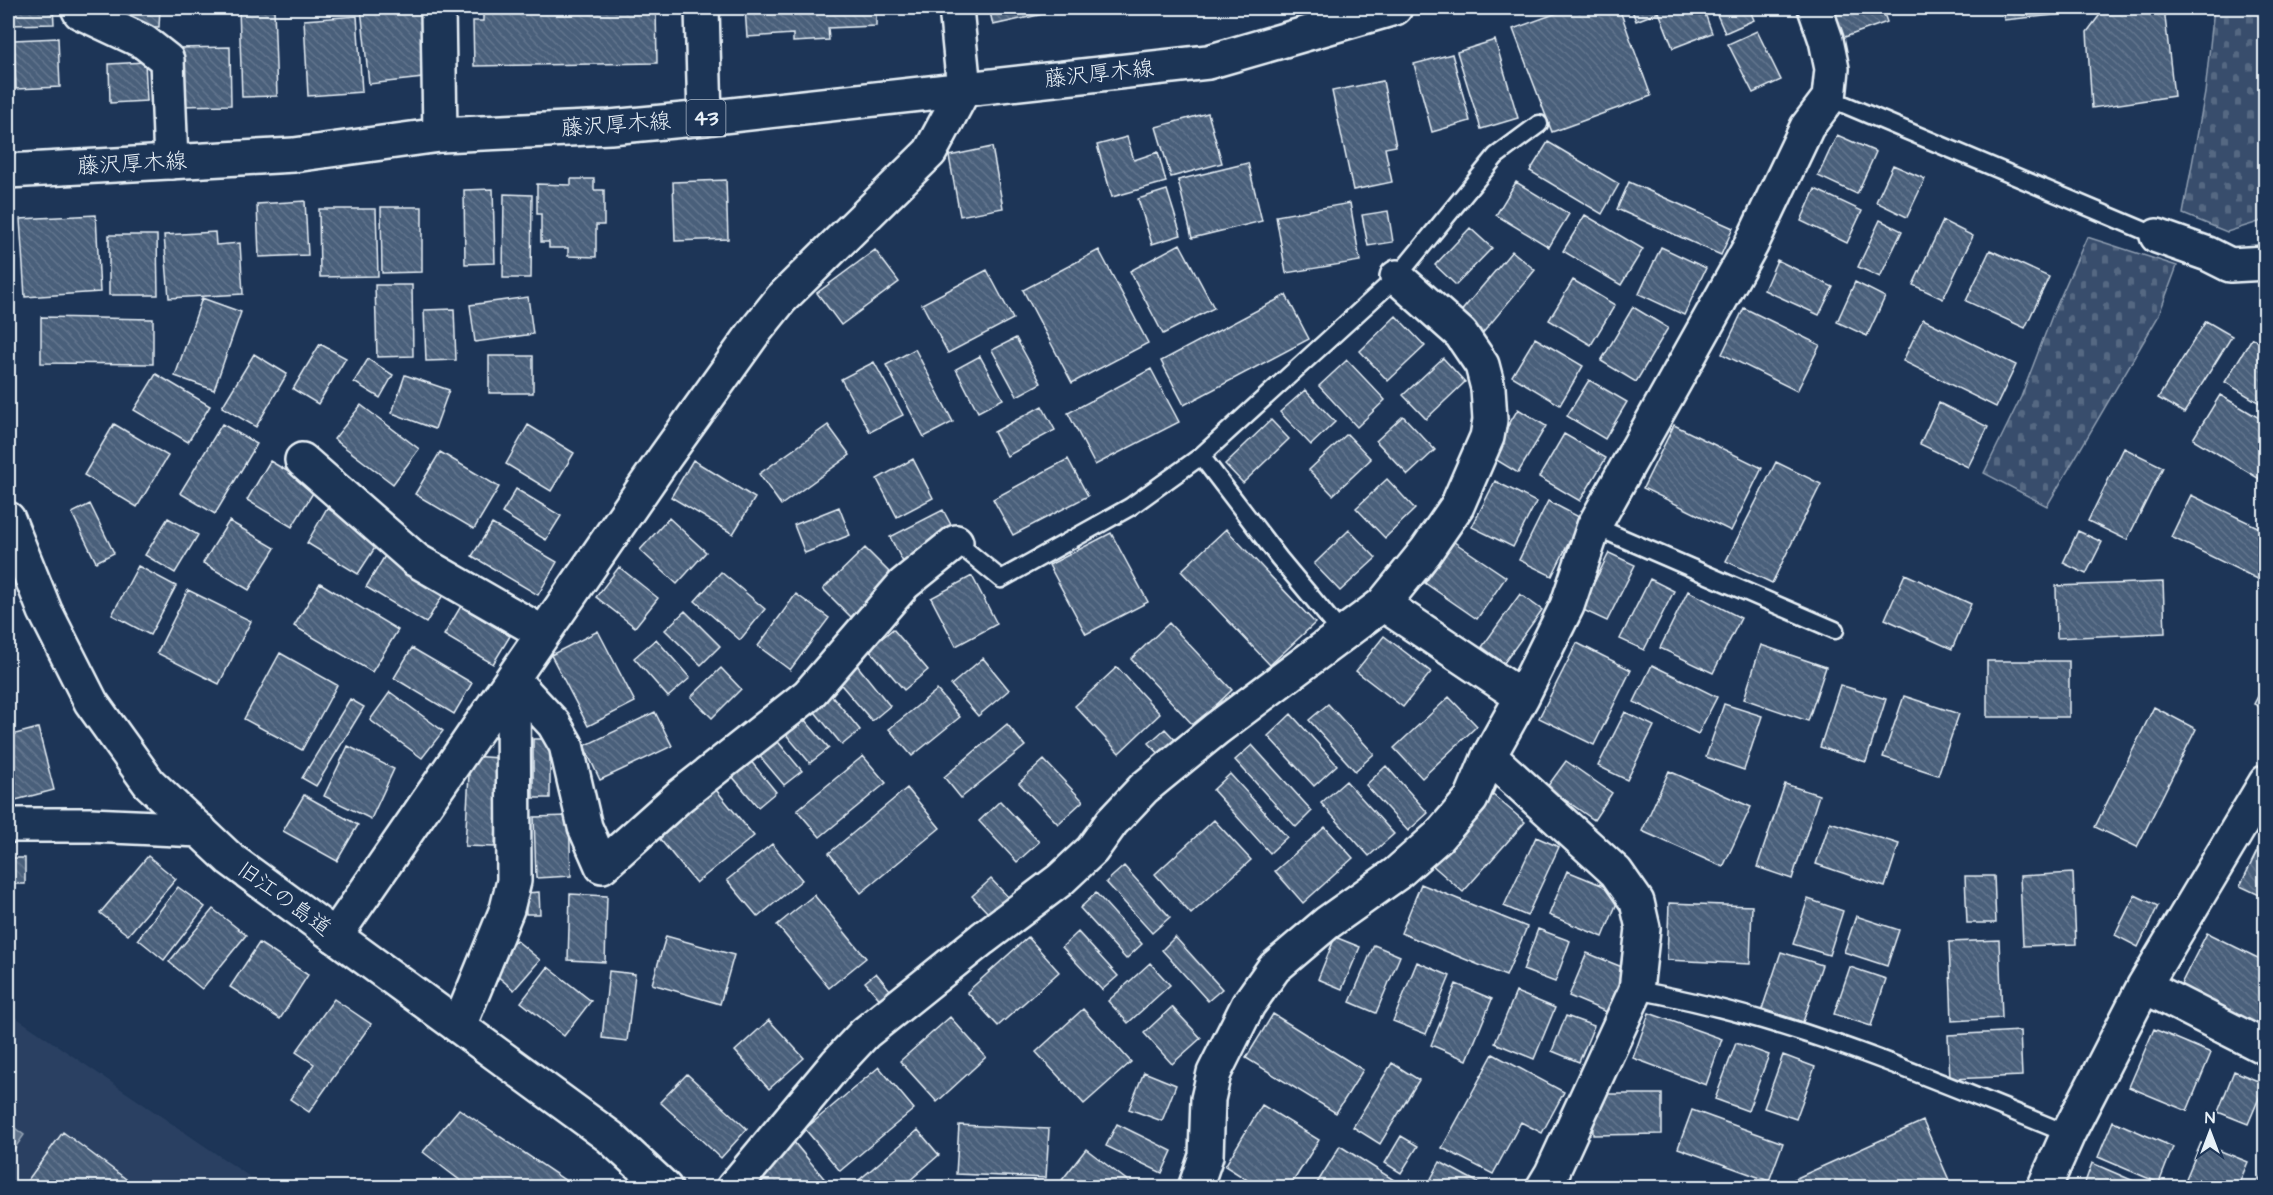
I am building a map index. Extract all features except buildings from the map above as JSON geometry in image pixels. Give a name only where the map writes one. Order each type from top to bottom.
[{"type":"street","points":[[78,8],[80,12],[144,42],[167,60],[171,162]]},
{"type":"street","points":[[438,8],[440,135]]},
{"type":"street","points":[[702,8],[705,118]]},
{"type":"street","points":[[335,936],[664,457],[753,334],[781,300],[930,152],[964,89],[956,8]]},
{"type":"street","name":"藤沢厚木線","points":[[8,171],[294,154],[440,135],[610,127],[1208,62],[1395,8]]},
{"type":"street","points":[[1195,1188],[1206,1156],[1208,1100],[1214,1073],[1248,1005],[1274,968],[1327,922],[1396,874],[1438,837],[1471,799],[1489,756],[1522,697],[1567,606],[1594,526],[1751,246],[1807,127],[1829,98],[1832,69],[1826,40],[1815,8]]},
{"type":"street","points":[[2157,236],[2208,254],[2230,265],[2265,263]]},
{"type":"street","points":[[733,1188],[837,1063],[865,1033],[1060,880],[1092,850],[1112,822],[1144,788],[1216,729],[1383,604],[1426,551],[1457,506],[1487,437],[1490,420],[1488,388],[1482,365],[1461,334],[1397,277]]},
{"type":"street","points":[[302,460],[416,560],[543,633]]},
{"type":"street","name":"旧江の島道","points":[[8,519],[45,611],[91,702],[149,783],[230,859],[610,1137],[665,1188]]},
{"type":"street","points":[[513,680],[554,724],[566,745],[585,827],[602,866],[680,796],[808,695],[904,584],[956,542]]},
{"type":"street","points":[[1383,604],[1522,697]]},
{"type":"street","points":[[459,1026],[507,909],[514,881],[513,680]]},
{"type":"street","points":[[1489,756],[1616,872],[1637,902],[1643,928],[1636,990],[1557,1163],[1543,1188]]},
{"type":"street","points":[[2044,1188],[2068,1134],[2144,986],[2265,782]]},
{"type":"street","points":[[8,825],[90,825],[200,830]]},
{"type":"street","points":[[2144,986],[2265,1048]]},
{"type":"lane","points":[[1829,98],[2157,236]]},
{"type":"lane","points":[[956,542],[1001,579],[1130,507],[1201,456],[1397,277],[1496,156],[1539,124]]},
{"type":"lane","points":[[1201,456],[1279,558],[1343,635]]},
{"type":"lane","points":[[1594,526],[1834,630]]},
{"type":"lane","points":[[1636,990],[1680,998],[1807,1032],[2068,1134]]},
{"type":"shaded area","points":[[8,1012],[265,1187],[8,1187]]},
{"type":"shaded area","points":[[8,1123],[24,1135],[8,1158]]},
{"type":"green space","points":[[2214,8],[2265,8],[2265,220],[2227,232],[2183,214],[2205,93]]},
{"type":"green space","points":[[2087,237],[2177,266],[2158,317],[2047,506],[1984,473],[2021,397],[2052,316]]}]
